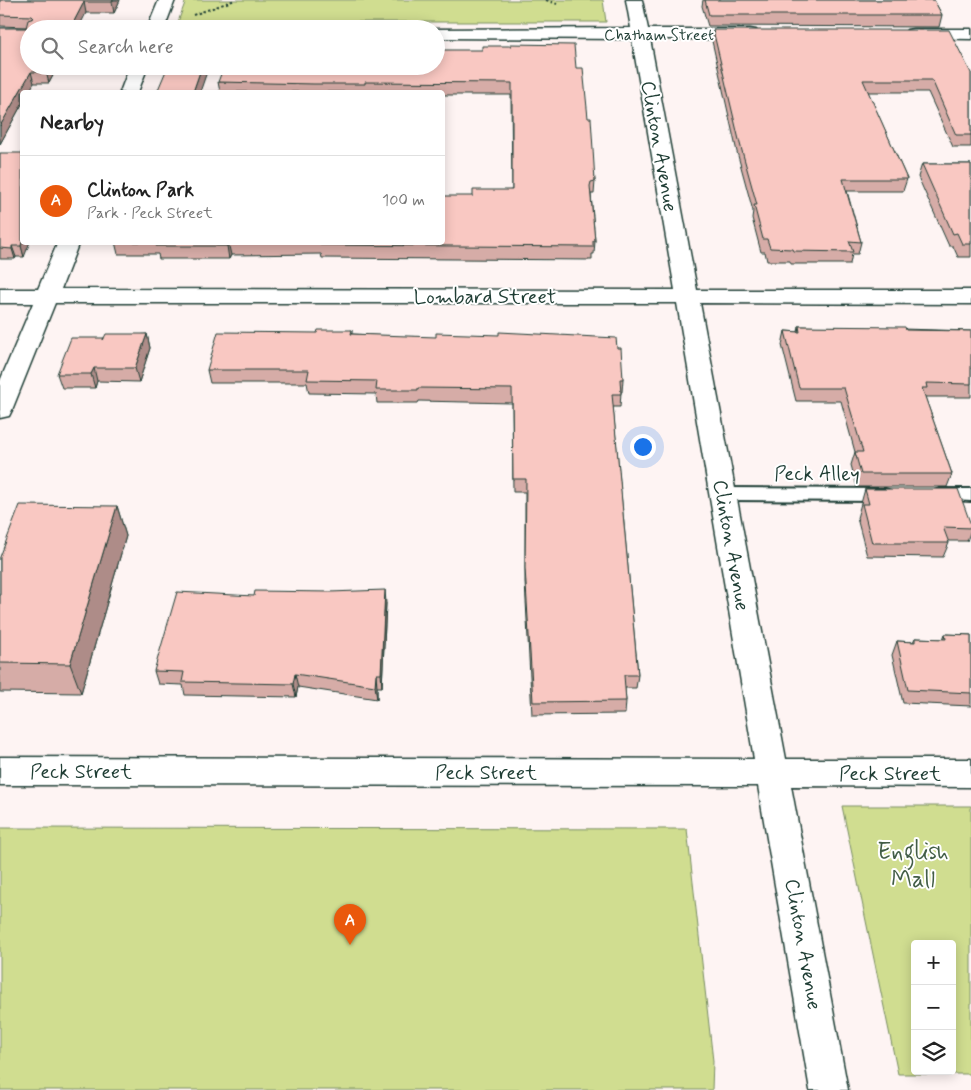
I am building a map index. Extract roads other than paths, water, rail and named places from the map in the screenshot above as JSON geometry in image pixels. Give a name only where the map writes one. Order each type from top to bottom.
[{"type":"street","points":[[158,20],[166,0]]},
{"type":"street","name":"Clinton Avenue","points":[[634,0],[774,772],[829,1090]]},
{"type":"street","name":"Chatham Street","points":[[445,33],[764,34]]},
{"type":"street","points":[[892,34],[971,34]]},
{"type":"street","points":[[130,90],[136,75]]},
{"type":"street","points":[[0,410],[48,296],[67,245]]},
{"type":"street","name":"Lombard Street","points":[[0,296],[971,296]]},
{"type":"street","name":"Peck Street","points":[[0,771],[971,773]]},
{"type":"lane","name":"Peck Alley","points":[[723,494],[903,495]]},
{"type":"lane","points":[[922,495],[971,495]]},
{"type":"place","name":"Clinton Park","points":[[350,945]]},
{"type":"park label","name":"English Mall","points":[[913,865]]}]
